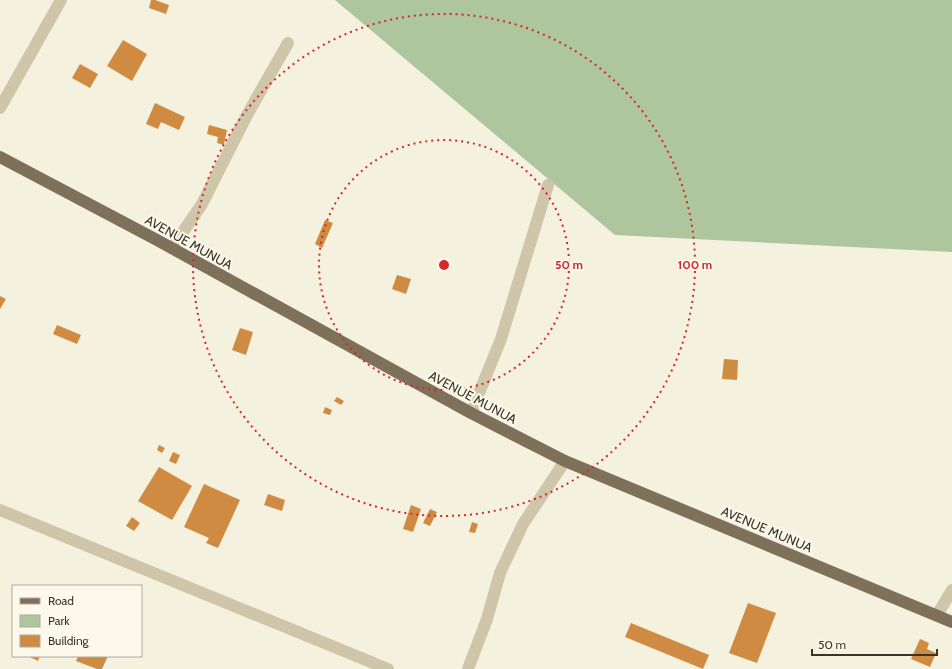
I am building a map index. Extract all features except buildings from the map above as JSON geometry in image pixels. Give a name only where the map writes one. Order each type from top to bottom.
[{"type":"main road","name":"AVENUE MUNUA","points":[[0,157],[172,248],[471,413],[565,460],[952,622]]},
{"type":"street","points":[[0,108],[61,0]]},
{"type":"street","points":[[172,248],[202,204],[247,115],[288,43]]},
{"type":"street","points":[[471,413],[501,339],[548,185]]},
{"type":"street","points":[[468,669],[487,619],[500,573],[523,524],[565,460]]},
{"type":"street","points":[[0,510],[388,669]]},
{"type":"street","points":[[937,615],[952,590]]},
{"type":"green space","points":[[335,0],[952,0],[952,252],[615,235]]}]
